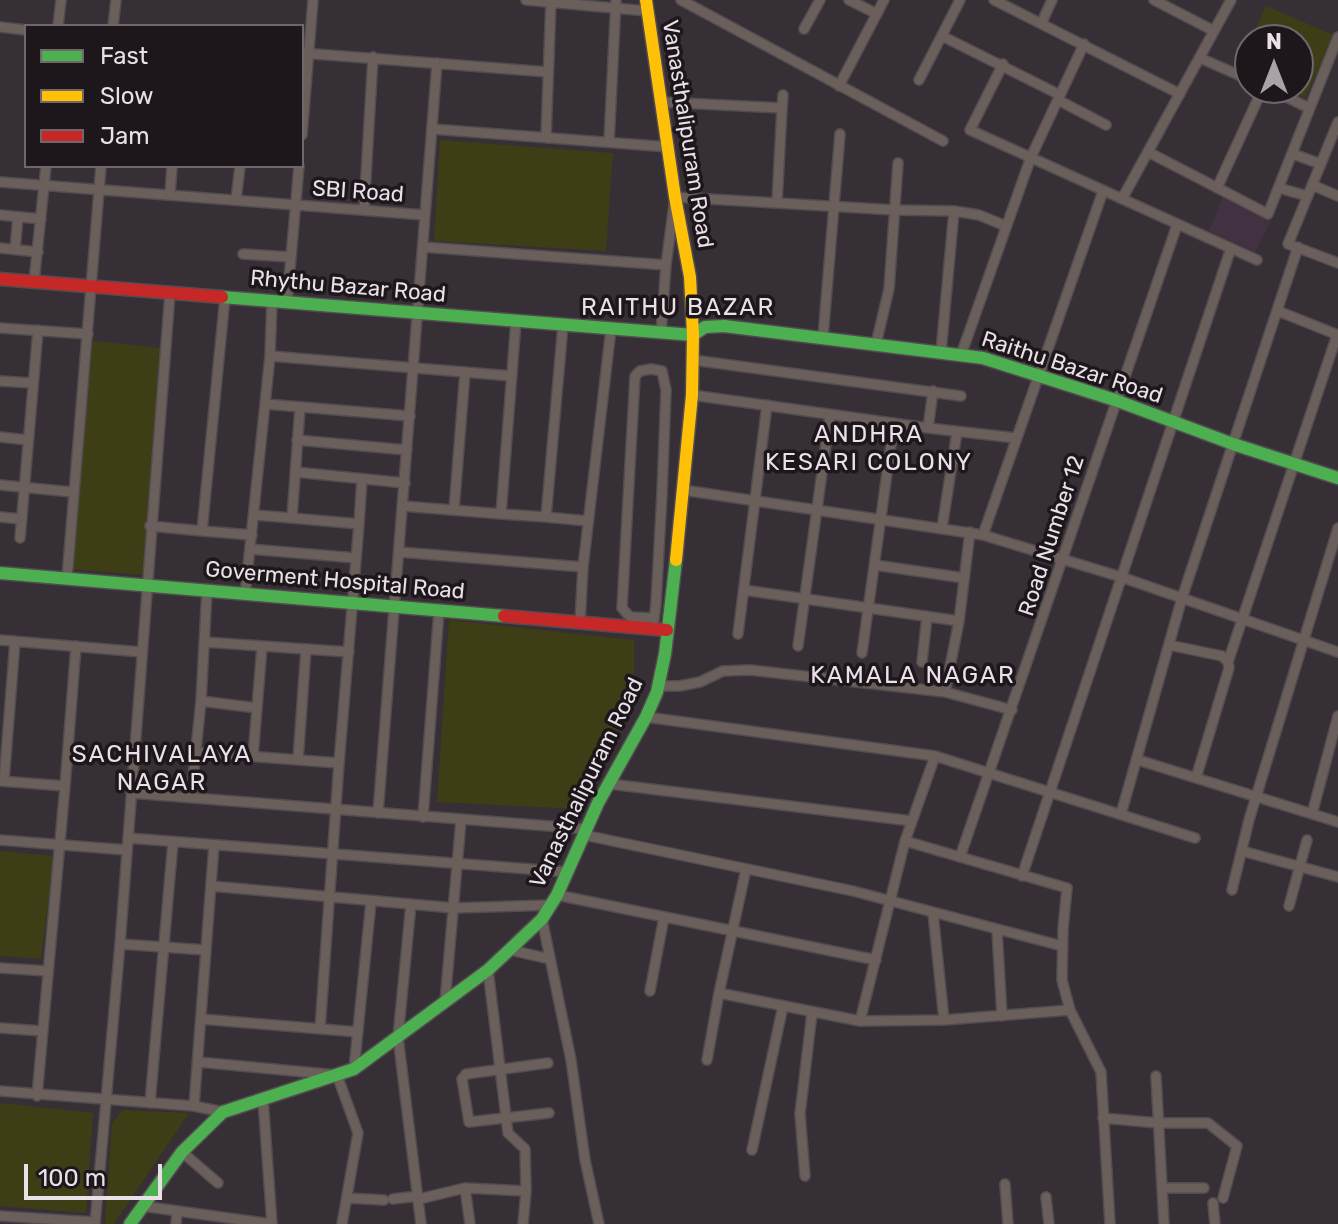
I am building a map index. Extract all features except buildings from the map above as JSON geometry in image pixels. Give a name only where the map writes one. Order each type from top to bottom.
[{"type":"street","points":[[58,24],[61,0]]},
{"type":"street","points":[[113,24],[116,0]]},
{"type":"street","points":[[304,94],[313,0]]},
{"type":"street","points":[[526,0],[646,5]]},
{"type":"street","points":[[681,0],[943,141]]},
{"type":"street","points":[[804,29],[820,0]]},
{"type":"street","points":[[849,0],[877,14]]},
{"type":"street","points":[[839,86],[884,0]]},
{"type":"street","points":[[919,80],[960,0]]},
{"type":"street","points":[[994,0],[1180,94]]},
{"type":"street","points":[[1042,22],[1052,0]]},
{"type":"street","points":[[1154,0],[1167,3],[1214,31]]},
{"type":"street","points":[[1122,199],[1231,0]]},
{"type":"street","points":[[546,138],[551,1]]},
{"type":"street","points":[[609,142],[616,4]]},
{"type":"street","name":"Vanasthalipuram Road","points":[[130,1224],[182,1152],[223,1112],[354,1069],[488,970],[542,919],[646,717],[659,686],[658,625],[683,490],[692,395],[693,335],[690,277],[646,5]]},
{"type":"street","points":[[0,27],[24,30]]},
{"type":"street","points":[[942,36],[1003,64],[1106,125]]},
{"type":"street","points":[[1148,152],[1268,214],[1338,37]]},
{"type":"street","points":[[961,355],[1031,157],[1084,44]]},
{"type":"street","points":[[306,53],[548,72]]},
{"type":"street","points":[[364,210],[373,57]]},
{"type":"street","points":[[1200,58],[1234,73]]},
{"type":"street","points":[[378,813],[437,63]]},
{"type":"street","points":[[1003,64],[970,130],[1257,260]]},
{"type":"street","points":[[777,202],[783,95]]},
{"type":"street","points":[[661,102],[782,108]]},
{"type":"street","points":[[1217,188],[1258,104]]},
{"type":"street","points":[[1300,104],[1309,108]]},
{"type":"street","points":[[1338,122],[1336,134],[1288,244],[1338,263]]},
{"type":"street","points":[[432,129],[669,147]]},
{"type":"street","points":[[823,337],[840,134]]},
{"type":"street","points":[[1293,154],[1321,164]]},
{"type":"street","points":[[876,344],[889,289],[898,163]]},
{"type":"street","points":[[34,282],[46,168]]},
{"type":"street","points":[[67,578],[101,168]]},
{"type":"street","points":[[170,195],[172,168]]},
{"type":"street","points":[[236,200],[240,168]]},
{"type":"street","points":[[287,303],[299,168]]},
{"type":"street","name":"SBI Road","points":[[0,182],[425,215]]},
{"type":"street","points":[[1312,185],[1338,196]]},
{"type":"street","points":[[1279,188],[1307,196]]},
{"type":"street","points":[[983,535],[1103,191]]},
{"type":"street","points":[[661,333],[675,197],[954,211],[979,215],[1006,226]]},
{"type":"street","points":[[941,352],[954,211]]},
{"type":"street","points":[[0,215],[41,219]]},
{"type":"street","points":[[15,249],[18,217]]},
{"type":"street","name":"Road Number 12","points":[[960,857],[1177,225]]},
{"type":"street","points":[[423,247],[666,265]]},
{"type":"street","points":[[1121,814],[1182,598],[1298,247]]},
{"type":"street","points":[[0,248],[38,252]]},
{"type":"street","points":[[1022,876],[1231,248]]},
{"type":"street","points":[[243,254],[291,257]]},
{"type":"street","name":"Rhythu Bazar Road","points":[[0,279],[693,335]]},
{"type":"street","points":[[3,1219],[95,1223],[120,944],[170,293]]},
{"type":"street","points":[[202,531],[225,297]]},
{"type":"street","points":[[245,595],[270,356],[272,301]]},
{"type":"street","points":[[1196,778],[1241,619],[1337,335],[1278,311]]},
{"type":"street","points":[[501,514],[516,321]]},
{"type":"street","points":[[546,517],[563,325]]},
{"type":"street","name":"Raithu Bazar Road","points":[[693,335],[705,327],[724,326],[983,358],[1115,400],[1233,444],[1338,478]]},
{"type":"street","points":[[0,328],[88,334]]},
{"type":"street","points":[[580,622],[583,567],[611,329]]},
{"type":"street","points":[[20,538],[38,330]]},
{"type":"street","points":[[270,356],[512,376]]},
{"type":"street","points":[[693,360],[961,396]]},
{"type":"street","points":[[651,369],[664,373],[666,390],[658,625],[630,617],[622,608],[635,376],[640,371],[651,369]]},
{"type":"street","points":[[454,510],[465,372]]},
{"type":"street","points":[[0,381],[32,383]]},
{"type":"street","points":[[928,428],[933,391]]},
{"type":"street","points":[[692,395],[1016,438]]},
{"type":"street","points":[[265,404],[410,416]]},
{"type":"street","points":[[738,634],[767,405]]},
{"type":"street","points":[[292,518],[300,408]]},
{"type":"street","points":[[798,646],[830,415]]},
{"type":"street","points":[[862,653],[894,423]]},
{"type":"street","points":[[942,528],[957,432]]},
{"type":"street","points":[[0,437],[28,440]]},
{"type":"street","points":[[297,440],[407,450]]},
{"type":"street","points":[[295,472],[405,483]]},
{"type":"street","points":[[320,1029],[362,479]]},
{"type":"street","points":[[0,485],[72,492]]},
{"type":"street","points":[[683,490],[983,535],[1121,577],[1338,652]]},
{"type":"street","points":[[403,506],[588,521]]},
{"type":"street","points":[[255,515],[359,524]]},
{"type":"street","points":[[0,517],[22,519]]},
{"type":"street","points":[[150,526],[252,535]]},
{"type":"street","points":[[1232,890],[1302,640],[1338,528]]},
{"type":"street","points":[[945,692],[959,621],[970,532]]},
{"type":"street","points":[[250,549],[356,558]]},
{"type":"street","points":[[399,552],[583,567]]},
{"type":"street","points":[[875,565],[964,578]]},
{"type":"street","name":"Goverment Hospital Road","points":[[0,573],[439,611],[658,625]]},
{"type":"street","points":[[191,797],[201,701],[207,590]]},
{"type":"street","points":[[744,590],[959,621]]},
{"type":"street","points":[[423,817],[439,611]]},
{"type":"street","points":[[922,662],[927,616]]},
{"type":"street","points":[[0,640],[141,652]]},
{"type":"street","points":[[15,641],[2,781],[65,786]]},
{"type":"street","points":[[204,642],[349,652]]},
{"type":"street","points":[[1169,645],[1222,656],[1228,662]]},
{"type":"street","points":[[37,1095],[76,646]]},
{"type":"street","points":[[253,757],[262,646]]},
{"type":"street","points":[[298,760],[306,649]]},
{"type":"street","points":[[659,686],[700,682],[723,671],[750,670],[945,692],[1012,710]]},
{"type":"street","points":[[201,701],[257,708]]},
{"type":"street","points":[[1312,814],[1338,716]]},
{"type":"street","points":[[646,717],[935,756],[1195,838]]},
{"type":"street","points":[[194,752],[339,763]]},
{"type":"street","points":[[860,1021],[905,841],[935,756]]},
{"type":"street","points":[[1138,760],[1338,822]]},
{"type":"street","points":[[610,784],[912,821]]},
{"type":"street","points":[[131,793],[586,832],[890,901],[1062,946]]},
{"type":"street","points":[[445,1002],[461,820]]},
{"type":"street","points":[[128,838],[568,872]]},
{"type":"street","points":[[0,840],[127,850]]},
{"type":"street","points":[[1289,906],[1307,840]]},
{"type":"street","points":[[905,841],[1067,888],[1062,980],[1070,1010],[1101,1072],[1110,1224]]},
{"type":"street","points":[[150,1103],[173,842]]},
{"type":"street","points":[[194,1106],[214,845]]},
{"type":"street","points":[[1242,851],[1338,877]]},
{"type":"street","points":[[707,1060],[746,869]]},
{"type":"street","points":[[211,886],[454,908],[554,900],[664,917],[876,960]]},
{"type":"street","points":[[354,1069],[371,902]]},
{"type":"street","points":[[411,904],[398,1037],[421,1224]]},
{"type":"street","points":[[933,913],[944,1020]]},
{"type":"street","points":[[650,991],[664,917]]},
{"type":"street","points":[[542,919],[571,1060],[585,1160],[599,1224]]},
{"type":"street","points":[[997,931],[1002,1016]]},
{"type":"street","points":[[120,944],[206,950]]},
{"type":"street","points":[[510,950],[550,959]]},
{"type":"street","points":[[0,968],[48,971]]},
{"type":"street","points":[[488,970],[508,1133],[525,1149],[523,1224]]},
{"type":"street","points":[[719,993],[860,1021],[944,1020],[1070,1010]]},
{"type":"street","points":[[752,1150],[783,1006]]},
{"type":"street","points":[[805,1176],[800,1114],[812,1013]]},
{"type":"street","points":[[201,1019],[358,1032]]},
{"type":"street","points":[[0,1028],[43,1031]]},
{"type":"street","points":[[198,1062],[337,1075],[358,1133],[342,1224]]},
{"type":"street","points":[[548,1063],[466,1074],[462,1079],[469,1122],[549,1113]]},
{"type":"street","points":[[1156,1076],[1164,1224]]},
{"type":"street","points":[[0,1091],[194,1106],[223,1112]]},
{"type":"street","points":[[142,1206],[272,1224],[263,1099]]},
{"type":"street","points":[[1103,1118],[1208,1123],[1237,1146],[1218,1200],[1215,1224]]},
{"type":"street","points":[[182,1152],[218,1183]]},
{"type":"street","points":[[1005,1184],[1008,1224]]},
{"type":"street","points":[[465,1188],[470,1224]]},
{"type":"street","points":[[347,1198],[418,1197],[465,1188],[526,1191]]},
{"type":"street","points":[[1162,1188],[1204,1188]]},
{"type":"street","points":[[1046,1197],[1049,1224]]},
{"type":"street","points":[[176,1224],[177,1211]]},
{"type":"shaded area","points":[[1266,6],[1308,24],[1258,24]]},
{"type":"shaded area","points":[[1314,26],[1334,35],[1314,78]]},
{"type":"shaded area","points":[[440,140],[613,153],[606,251],[434,241]]},
{"type":"shaded area","points":[[1223,195],[1273,217],[1255,252],[1209,231]]},
{"type":"shaded area","points":[[93,341],[162,348],[144,575],[71,569]]},
{"type":"shaded area","points":[[449,620],[634,640],[634,704],[577,809],[437,802]]},
{"type":"shaded area","points":[[0,851],[54,856],[41,959],[0,956]]},
{"type":"shaded area","points":[[0,1103],[93,1113],[86,1213],[0,1206]]},
{"type":"shaded area","points":[[123,1110],[189,1113],[114,1224],[105,1224],[112,1123]]},
{"type":"traffic: fast","points":[[222,297],[693,335]]},
{"type":"traffic: fast","points":[[693,335],[705,327],[724,326],[983,358],[1115,400],[1233,444],[1338,478]]},
{"type":"traffic: fast","points":[[130,1224],[182,1152],[223,1112],[354,1069],[488,970],[542,919],[557,895],[598,803],[657,692],[665,654],[676,560]]},
{"type":"traffic: fast","points":[[0,573],[504,616]]},
{"type":"traffic: slow","points":[[646,0],[690,277],[692,395],[676,560]]},
{"type":"traffic: jam","points":[[0,279],[222,297]]},
{"type":"traffic: jam","points":[[504,616],[667,630]]},
{"type":"district","name":"RAITHU BAZAR","points":[[678,308]]},
{"type":"district","name":"ANDHRA KESARI COLONY","points":[[869,449]]},
{"type":"district","name":"KAMALA NAGAR","points":[[913,676]]},
{"type":"district","name":"SACHIVALAYA NAGAR","points":[[162,769]]}]
